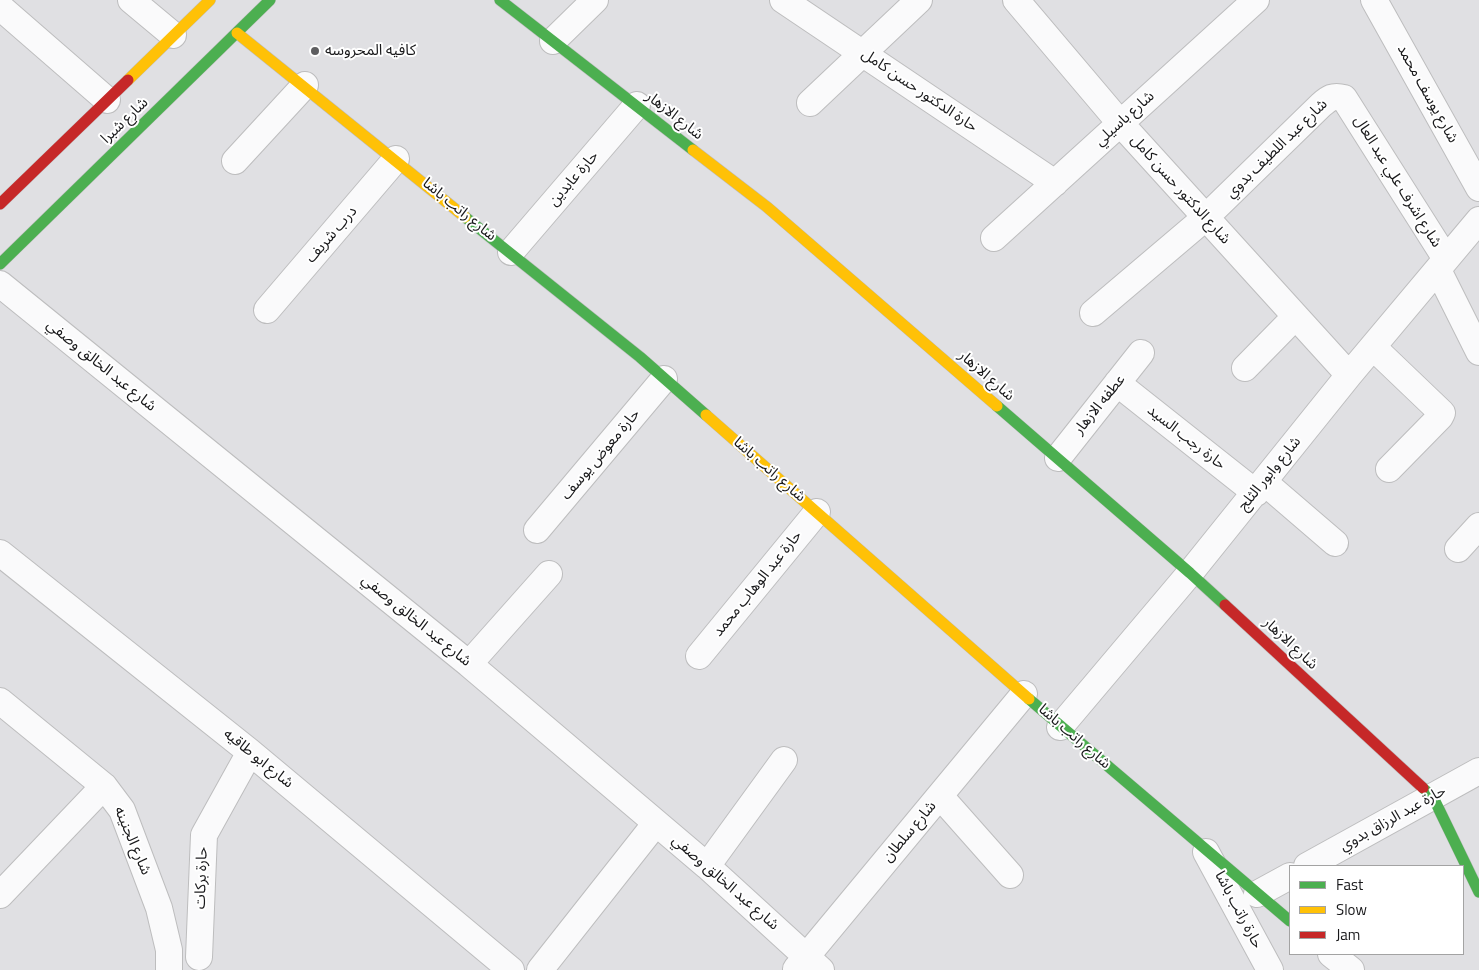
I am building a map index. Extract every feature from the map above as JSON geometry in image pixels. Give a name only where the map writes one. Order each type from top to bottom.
[{"type":"street","points":[[131,0],[173,35]]},
{"type":"street","name":"شارع شبرا","points":[[4,191],[107,100],[210,0]]},
{"type":"street","name":"شارع شبرا","points":[[0,264],[270,0]]},
{"type":"street","name":"شارع الازهار","points":[[500,0],[767,207],[1190,573],[1433,797]]},
{"type":"street","points":[[553,41],[595,0]]},
{"type":"street","name":"حارة الدكتور حسن كامل","points":[[784,0],[1055,183]]},
{"type":"street","points":[[810,103],[919,0]]},
{"type":"street","name":"شارع الدكتور حسن كامل","points":[[1016,0],[1121,124],[1349,375]]},
{"type":"street","name":"شارع يوسف محمد","points":[[1374,0],[1479,188]]},
{"type":"street","name":"شارع باسيلي","points":[[994,238],[1121,124],[1252,1]]},
{"type":"street","points":[[0,7],[107,100]]},
{"type":"street","name":"شارع راتب باشا","points":[[237,33],[305,85],[664,379],[1060,727],[1289,920]]},
{"type":"street","points":[[235,161],[305,85]]},
{"type":"street","name":"شارع عبد اللطيف بدوي","points":[[1094,313],[1205,218],[1329,98],[1336,96],[1344,98],[1348,105]]},
{"type":"street","name":"حارة عابدين","points":[[511,252],[637,105]]},
{"type":"street","name":"شارع اشرف علي عبد العال","points":[[1348,105],[1442,264],[1479,352]]},
{"type":"street","name":"درب شريف","points":[[267,310],[396,159]]},
{"type":"street","name":"شارع وابور الثلج","points":[[1060,727],[1190,573],[1349,375],[1374,348],[1479,220]]},
{"type":"street","name":"شارع عبد الخالق وصفي","points":[[0,284],[469,664],[707,866],[808,965]]},
{"type":"street","points":[[1245,368],[1295,317]]},
{"type":"street","points":[[1374,348],[1442,413],[1389,469]]},
{"type":"street","name":"عطفه الازهار","points":[[1058,458],[1141,353]]},
{"type":"street","name":"حارة معوض يوسف","points":[[537,530],[664,379]]},
{"type":"street","name":"حارة رجب السيد","points":[[1117,383],[1335,543]]},
{"type":"street","name":"حارة عبد الوهاب محمد","points":[[699,656],[817,512]]},
{"type":"street","points":[[1458,549],[1479,526]]},
{"type":"street","name":"شارع ابو طاقيه","points":[[0,553],[250,752],[511,970]]},
{"type":"street","points":[[469,664],[548,574]]},
{"type":"street","name":"شارع سلطان","points":[[808,965],[940,796],[1024,694]]},
{"type":"street","name":"شارع الجنينه","points":[[0,701],[104,786],[122,810],[159,908],[169,960]]},
{"type":"street","name":"حارة بركات","points":[[207,963],[204,835],[250,752]]},
{"type":"street","points":[[707,866],[784,760]]},
{"type":"street","name":"حارة عبد الرزاق بدوي","points":[[1309,865],[1479,771]]},
{"type":"street","points":[[0,894],[104,786]]},
{"type":"street","points":[[940,796],[1010,875]]},
{"type":"street","points":[[1433,797],[1479,892]]},
{"type":"street","points":[[540,970],[656,822]]},
{"type":"street","name":"حارة راتب باشا","points":[[1206,850],[1270,970]]},
{"type":"street","points":[[1257,894],[1289,877]]},
{"type":"street","points":[[1332,955],[1351,970]]},
{"type":"street","points":[[169,960],[207,963]]},
{"type":"traffic: fast","points":[[0,264],[270,0]]},
{"type":"traffic: fast","points":[[500,0],[693,150]]},
{"type":"traffic: fast","points":[[465,217],[640,357],[706,415]]},
{"type":"traffic: fast","points":[[997,406],[1225,605]]},
{"type":"traffic: fast","points":[[1029,699],[1289,920]]},
{"type":"traffic: fast","points":[[1423,788],[1433,797],[1479,892]]},
{"type":"traffic: slow","points":[[128,80],[210,0]]},
{"type":"traffic: slow","points":[[237,33],[465,217]]},
{"type":"traffic: slow","points":[[693,150],[767,207],[997,406]]},
{"type":"traffic: slow","points":[[706,415],[1029,699]]},
{"type":"traffic: jam","points":[[0,204],[128,80]]},
{"type":"traffic: jam","points":[[1225,605],[1423,788]]},
{"type":"place","name":"كافيه المحروسه","points":[[315,51]]}]
